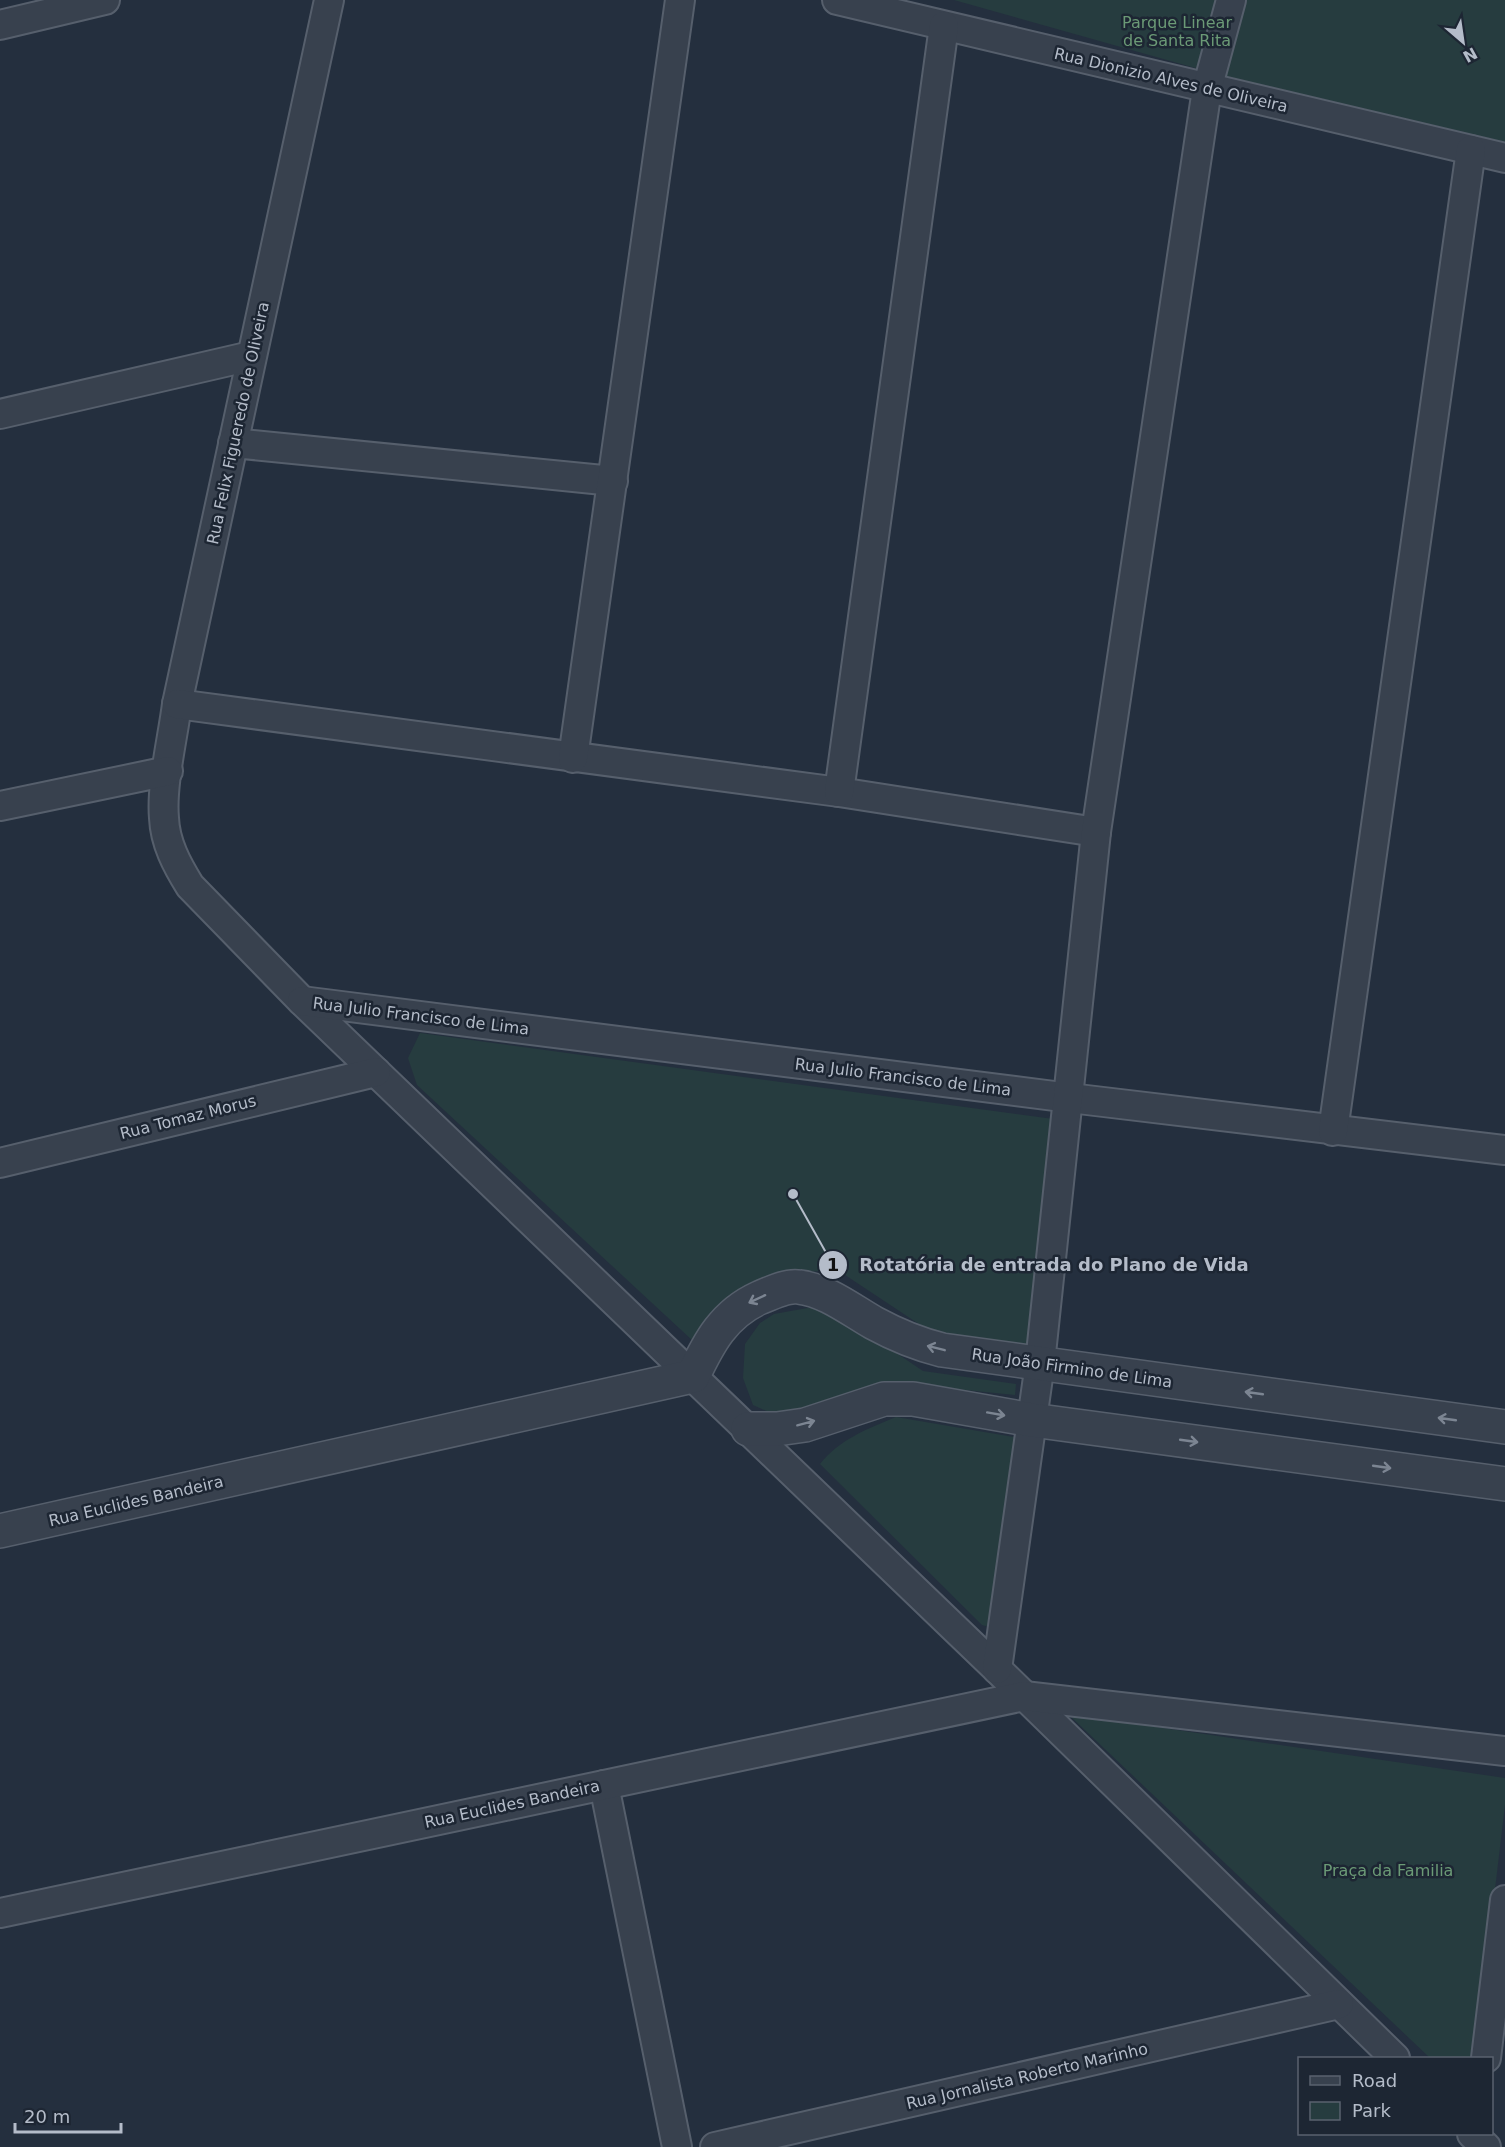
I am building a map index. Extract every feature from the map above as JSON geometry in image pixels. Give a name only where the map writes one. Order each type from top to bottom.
[{"type":"street","points":[[0,24],[105,0]]},
{"type":"street","name":"Rua Felix Figueredo de Oliveira","points":[[329,0],[291,187],[251,356],[177,704],[164,818],[170,847],[190,886],[302,1001],[997,1669],[1394,2057]]},
{"type":"street","points":[[573,758],[614,481],[680,0]]},
{"type":"street","name":"Rua Dionizio Alves de Oliveira","points":[[837,0],[1505,158]]},
{"type":"street","points":[[997,1669],[1040,1364],[1070,1098],[1096,832],[1207,89],[1231,0]]},
{"type":"street","points":[[839,792],[944,26]]},
{"type":"street","points":[[1333,1131],[1472,150]]},
{"type":"street","points":[[0,414],[251,356]]},
{"type":"street","points":[[233,443],[614,481]]},
{"type":"street","points":[[177,704],[839,792],[1096,832]]},
{"type":"street","points":[[0,806],[168,771]]},
{"type":"street","name":"Rua Julio Francisco de Lima","points":[[302,1001],[1333,1131],[1505,1150]]},
{"type":"street","name":"Rua Tomaz Morus","points":[[0,1163],[376,1072]]},
{"type":"street","name":"Rua João Firmino de Lima","points":[[693,1376],[710,1342],[724,1321],[742,1305],[772,1292],[798,1287],[820,1293],[912,1342],[942,1350],[1505,1427]]},
{"type":"street","name":"Rua Euclides Bandeira","points":[[0,1531],[693,1376]]},
{"type":"street","points":[[748,1429],[777,1429],[805,1425],[884,1399],[913,1399],[1032,1420],[1505,1484]]},
{"type":"street","name":"Rua Euclides Bandeira","points":[[0,1913],[1024,1696],[1505,1751]]},
{"type":"street","points":[[604,1785],[677,2147]]},
{"type":"street","points":[[1486,2057],[1505,1900]]},
{"type":"street","name":"Rua Jornalista Roberto Marinho","points":[[715,2147],[1339,2004]]},
{"type":"green space","name":"Parque Linear de Santa Rita","points":[[954,0],[1217,0],[1199,69]]},
{"type":"green space","name":"Parque Linear de Santa Rita","points":[[1244,0],[1505,0],[1505,142],[1225,76]]},
{"type":"green space","points":[[420,1033],[1061,1120],[1030,1348],[931,1332],[836,1269],[775,1276],[693,1341],[417,1085],[408,1058]]},
{"type":"green space","points":[[813,1307],[868,1334],[923,1371],[1016,1384],[1015,1395],[896,1383],[780,1417],[753,1405],[743,1378],[745,1344],[760,1323],[774,1314]]},
{"type":"green space","points":[[896,1417],[1019,1438],[997,1629],[982,1625],[820,1464],[845,1441]]},
{"type":"green space","name":"Praça da Familia","points":[[1068,1714],[1505,1778],[1505,1805],[1475,2057],[1429,2057]]},
{"type":"place","name":"Rotatória de entrada do Plano de Vida","points":[[793,1194]]}]
